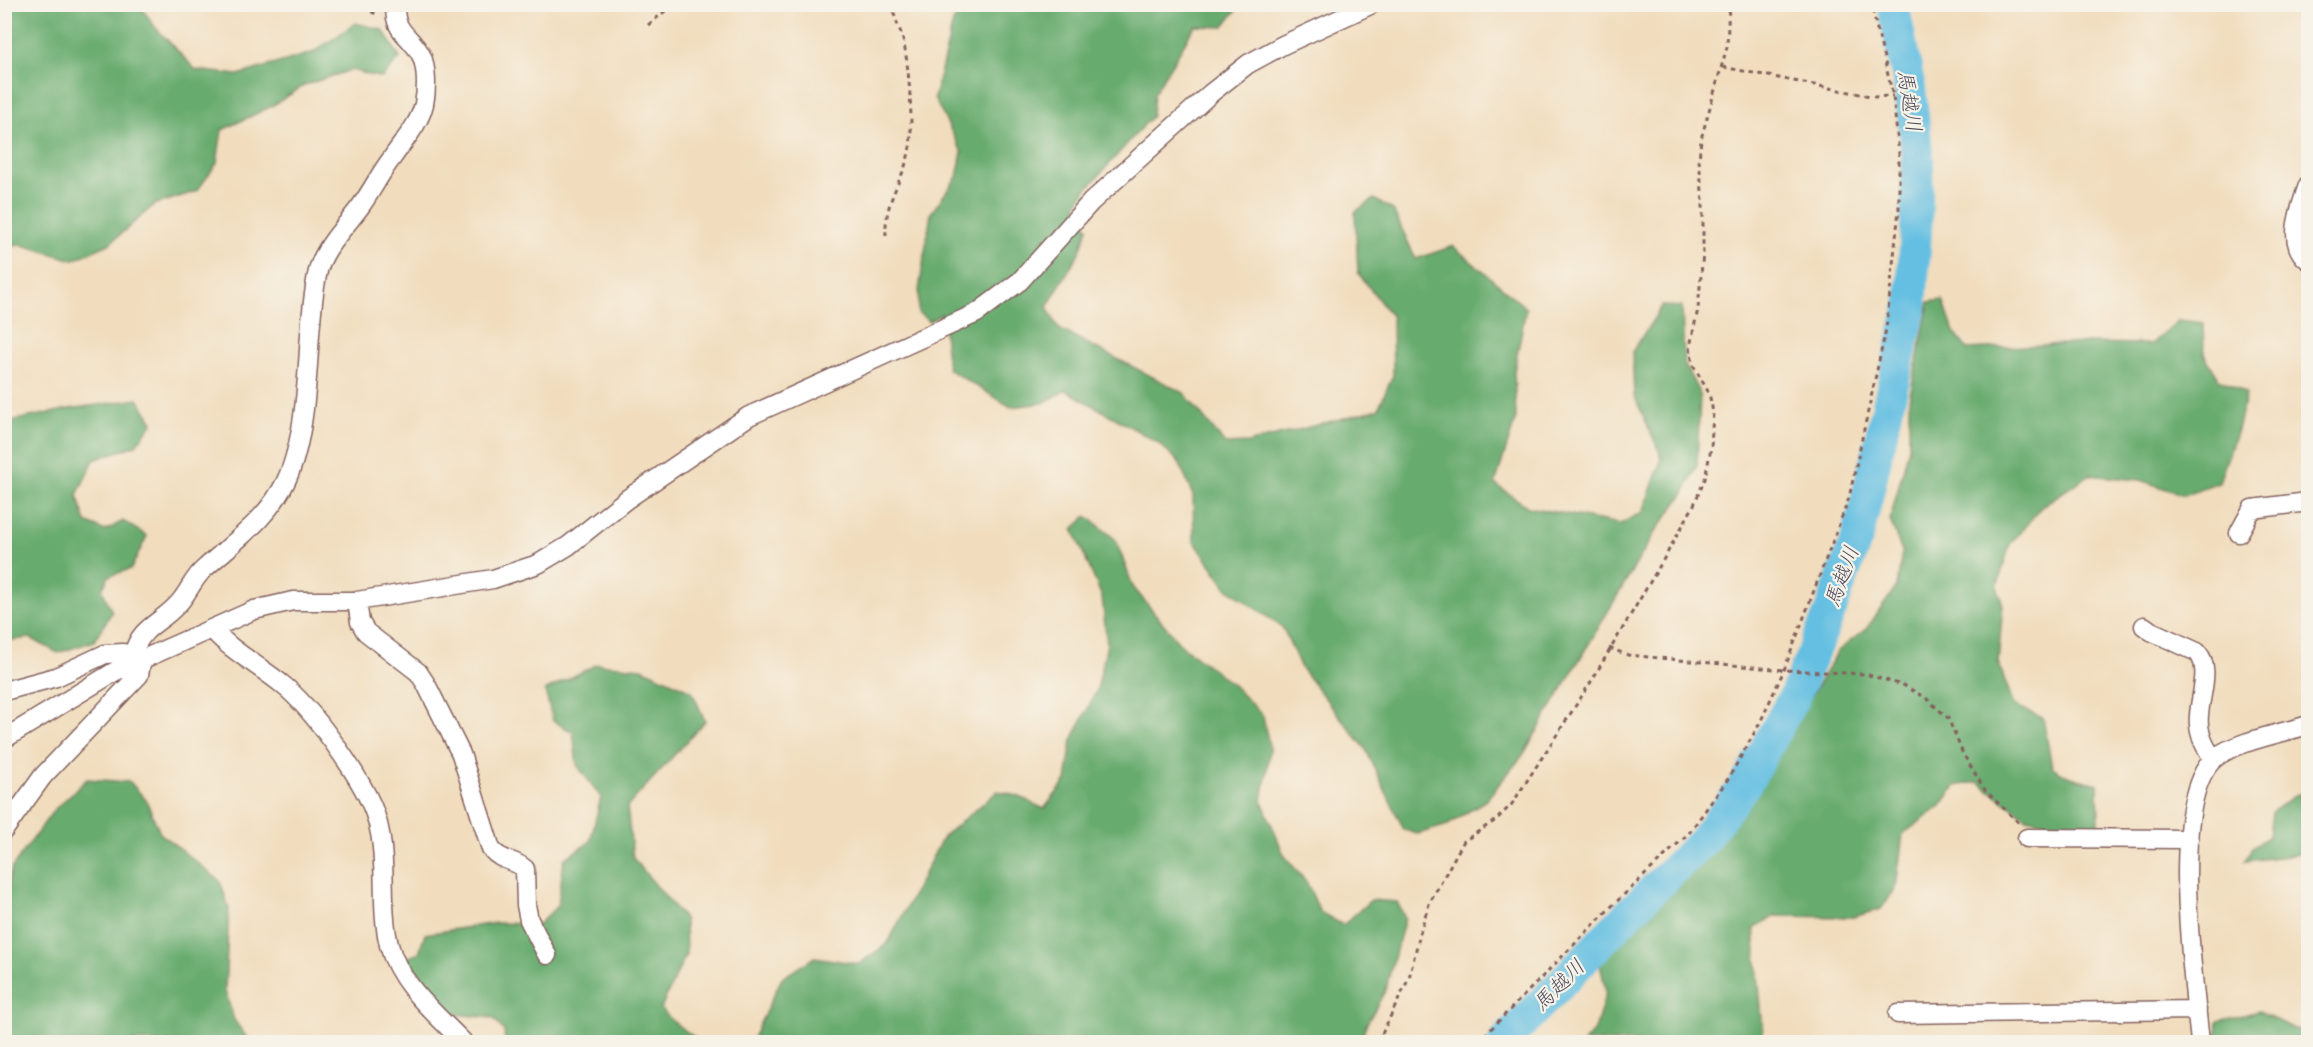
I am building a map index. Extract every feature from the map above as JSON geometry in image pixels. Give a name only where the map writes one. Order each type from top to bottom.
[{"type":"street","points":[[4,739],[137,657],[212,629],[254,610],[293,601],[357,601],[493,579],[538,564],[568,546],[627,499],[749,416],[977,313],[1020,280],[1091,202],[1211,93],[1248,64],[1283,45],[1372,4]]},
{"type":"street","points":[[4,830],[43,776],[139,675],[135,644],[147,628],[177,606],[201,571],[244,536],[269,507],[286,481],[297,447],[307,383],[313,294],[320,265],[335,238],[361,206],[390,159],[416,126],[424,105],[426,84],[422,58],[414,45],[398,28],[395,10]]},
{"type":"street","points":[[2308,185],[2298,219],[2296,237],[2301,255],[2308,260]]},
{"type":"street","points":[[2239,533],[2252,509],[2308,502]]},
{"type":"street","points":[[357,601],[360,622],[366,632],[418,672],[426,684],[461,754],[491,849],[498,858],[520,864],[525,869],[525,905],[529,920],[547,954]]},
{"type":"street","points":[[2144,626],[2151,632],[2197,652],[2202,657],[2204,676],[2198,723],[2202,741],[2213,759]]},
{"type":"street","points":[[212,629],[223,642],[284,686],[307,708],[362,787],[373,808],[383,859],[386,927],[390,947],[410,987],[463,1042]]},
{"type":"street","points":[[4,691],[56,677],[105,654],[123,653],[137,657]]},
{"type":"street","points":[[2200,1042],[2186,870],[2192,806],[2200,777],[2213,759],[2227,750],[2308,725]]},
{"type":"street","points":[[2027,838],[2189,839]]},
{"type":"street","points":[[1898,1014],[2197,1010]]},
{"type":"path","points":[[355,4],[377,15],[395,10]]},
{"type":"path","points":[[648,26],[674,4]]},
{"type":"path","points":[[886,236],[888,207],[909,148],[910,126],[905,55],[902,38],[893,16],[893,4]]},
{"type":"path","points":[[1378,1042],[1409,978],[1429,904],[1457,853],[1464,841],[1496,820],[1512,804],[1588,685],[1667,553],[1693,507],[1705,479],[1711,448],[1713,412],[1709,393],[1693,365],[1690,348],[1698,309],[1703,253],[1703,201],[1699,160],[1701,139],[1723,68],[1727,47],[1729,4]]},
{"type":"path","points":[[1478,1042],[1612,906],[1689,833],[1728,779],[1760,723],[1784,670],[1849,498],[1886,329],[1899,210],[1899,154],[1893,96],[1871,4]]},
{"type":"path","points":[[1723,68],[1875,97],[1893,96]]},
{"type":"path","points":[[1609,648],[1628,655],[1784,670],[1865,674],[1903,685],[1926,698],[1948,718],[1963,754],[1985,790],[2023,827],[2027,838]]},
{"type":"green space","points":[[5,4],[140,5],[155,27],[196,70],[238,75],[312,53],[356,23],[383,30],[400,58],[382,78],[351,70],[305,85],[270,107],[222,130],[217,163],[197,191],[154,205],[109,244],[73,260],[19,244],[5,248]]},
{"type":"green space","points":[[966,5],[1238,5],[1239,7],[1223,27],[1195,26],[1154,93],[1152,116],[1085,191],[1076,206],[1088,228],[1080,251],[1047,307],[1059,329],[1184,393],[1225,444],[1248,443],[1378,409],[1393,375],[1392,317],[1358,273],[1355,212],[1374,199],[1393,210],[1416,259],[1453,246],[1526,308],[1514,371],[1516,418],[1495,484],[1528,507],[1620,524],[1643,512],[1662,458],[1634,395],[1632,352],[1662,306],[1682,307],[1684,363],[1700,395],[1697,465],[1684,493],[1655,532],[1523,755],[1486,800],[1448,825],[1417,834],[1404,830],[1365,748],[1301,668],[1283,628],[1227,588],[1194,541],[1193,496],[1179,462],[1157,442],[1066,390],[1043,403],[1011,407],[948,369],[942,314],[929,321],[918,313],[919,290],[931,213],[957,177],[962,152],[934,98],[953,22]]},
{"type":"green space","points":[[1943,300],[1954,332],[1967,349],[2086,343],[2151,344],[2179,320],[2203,323],[2204,354],[2219,379],[2246,393],[2237,430],[2219,482],[2184,495],[2140,480],[2089,475],[2043,505],[2010,544],[1997,587],[2003,605],[1998,662],[2014,705],[2043,718],[2052,767],[2070,777],[2098,784],[2099,824],[2067,827],[2027,818],[1978,782],[1955,786],[1940,807],[1903,834],[1896,888],[1881,909],[1853,917],[1775,916],[1754,928],[1764,1042],[1584,1042],[1595,1030],[1606,992],[1600,964],[1624,930],[1695,866],[1733,823],[1838,651],[1867,628],[1897,586],[1902,552],[1890,520],[1909,447],[1909,400],[1929,302]]},
{"type":"green space","points":[[138,399],[153,422],[136,445],[94,460],[77,495],[86,522],[105,531],[123,521],[147,536],[131,569],[109,576],[102,589],[112,612],[94,641],[58,653],[30,638],[5,641],[5,422],[69,409]]},
{"type":"green space","points":[[1087,516],[1116,540],[1133,587],[1181,645],[1232,684],[1263,716],[1270,750],[1262,801],[1284,855],[1307,883],[1320,912],[1343,925],[1371,900],[1397,902],[1405,918],[1385,991],[1365,1027],[1361,1042],[751,1042],[782,978],[815,957],[859,964],[888,943],[943,837],[998,791],[1018,796],[1044,809],[1066,781],[1072,740],[1097,690],[1107,644],[1102,597],[1073,529]]},
{"type":"green space","points":[[597,664],[642,668],[692,691],[705,721],[627,807],[633,858],[685,920],[686,954],[661,1008],[671,1020],[701,1042],[505,1042],[504,1031],[493,1018],[455,1014],[413,976],[407,958],[419,953],[425,934],[495,923],[539,924],[558,905],[564,859],[590,842],[601,797],[577,765],[573,732],[553,721],[545,691]]},
{"type":"green space","points":[[87,779],[130,782],[146,800],[160,833],[220,881],[229,908],[225,991],[234,1020],[250,1042],[5,1042],[4,913],[11,869],[53,811]]},
{"type":"green space","points":[[2308,792],[2308,851],[2288,856],[2245,861],[2252,848],[2269,836],[2272,812],[2295,795]]},
{"type":"green space","points":[[2259,1011],[2294,1029],[2308,1029],[2308,1042],[2216,1042],[2218,1021]]},
{"type":"waterway","name":"馬越川","points":[[1504,1042],[1627,915],[1702,842],[1747,782],[1794,697],[1828,617],[1859,532],[1911,306],[1918,161],[1910,89],[1893,4]]}]
